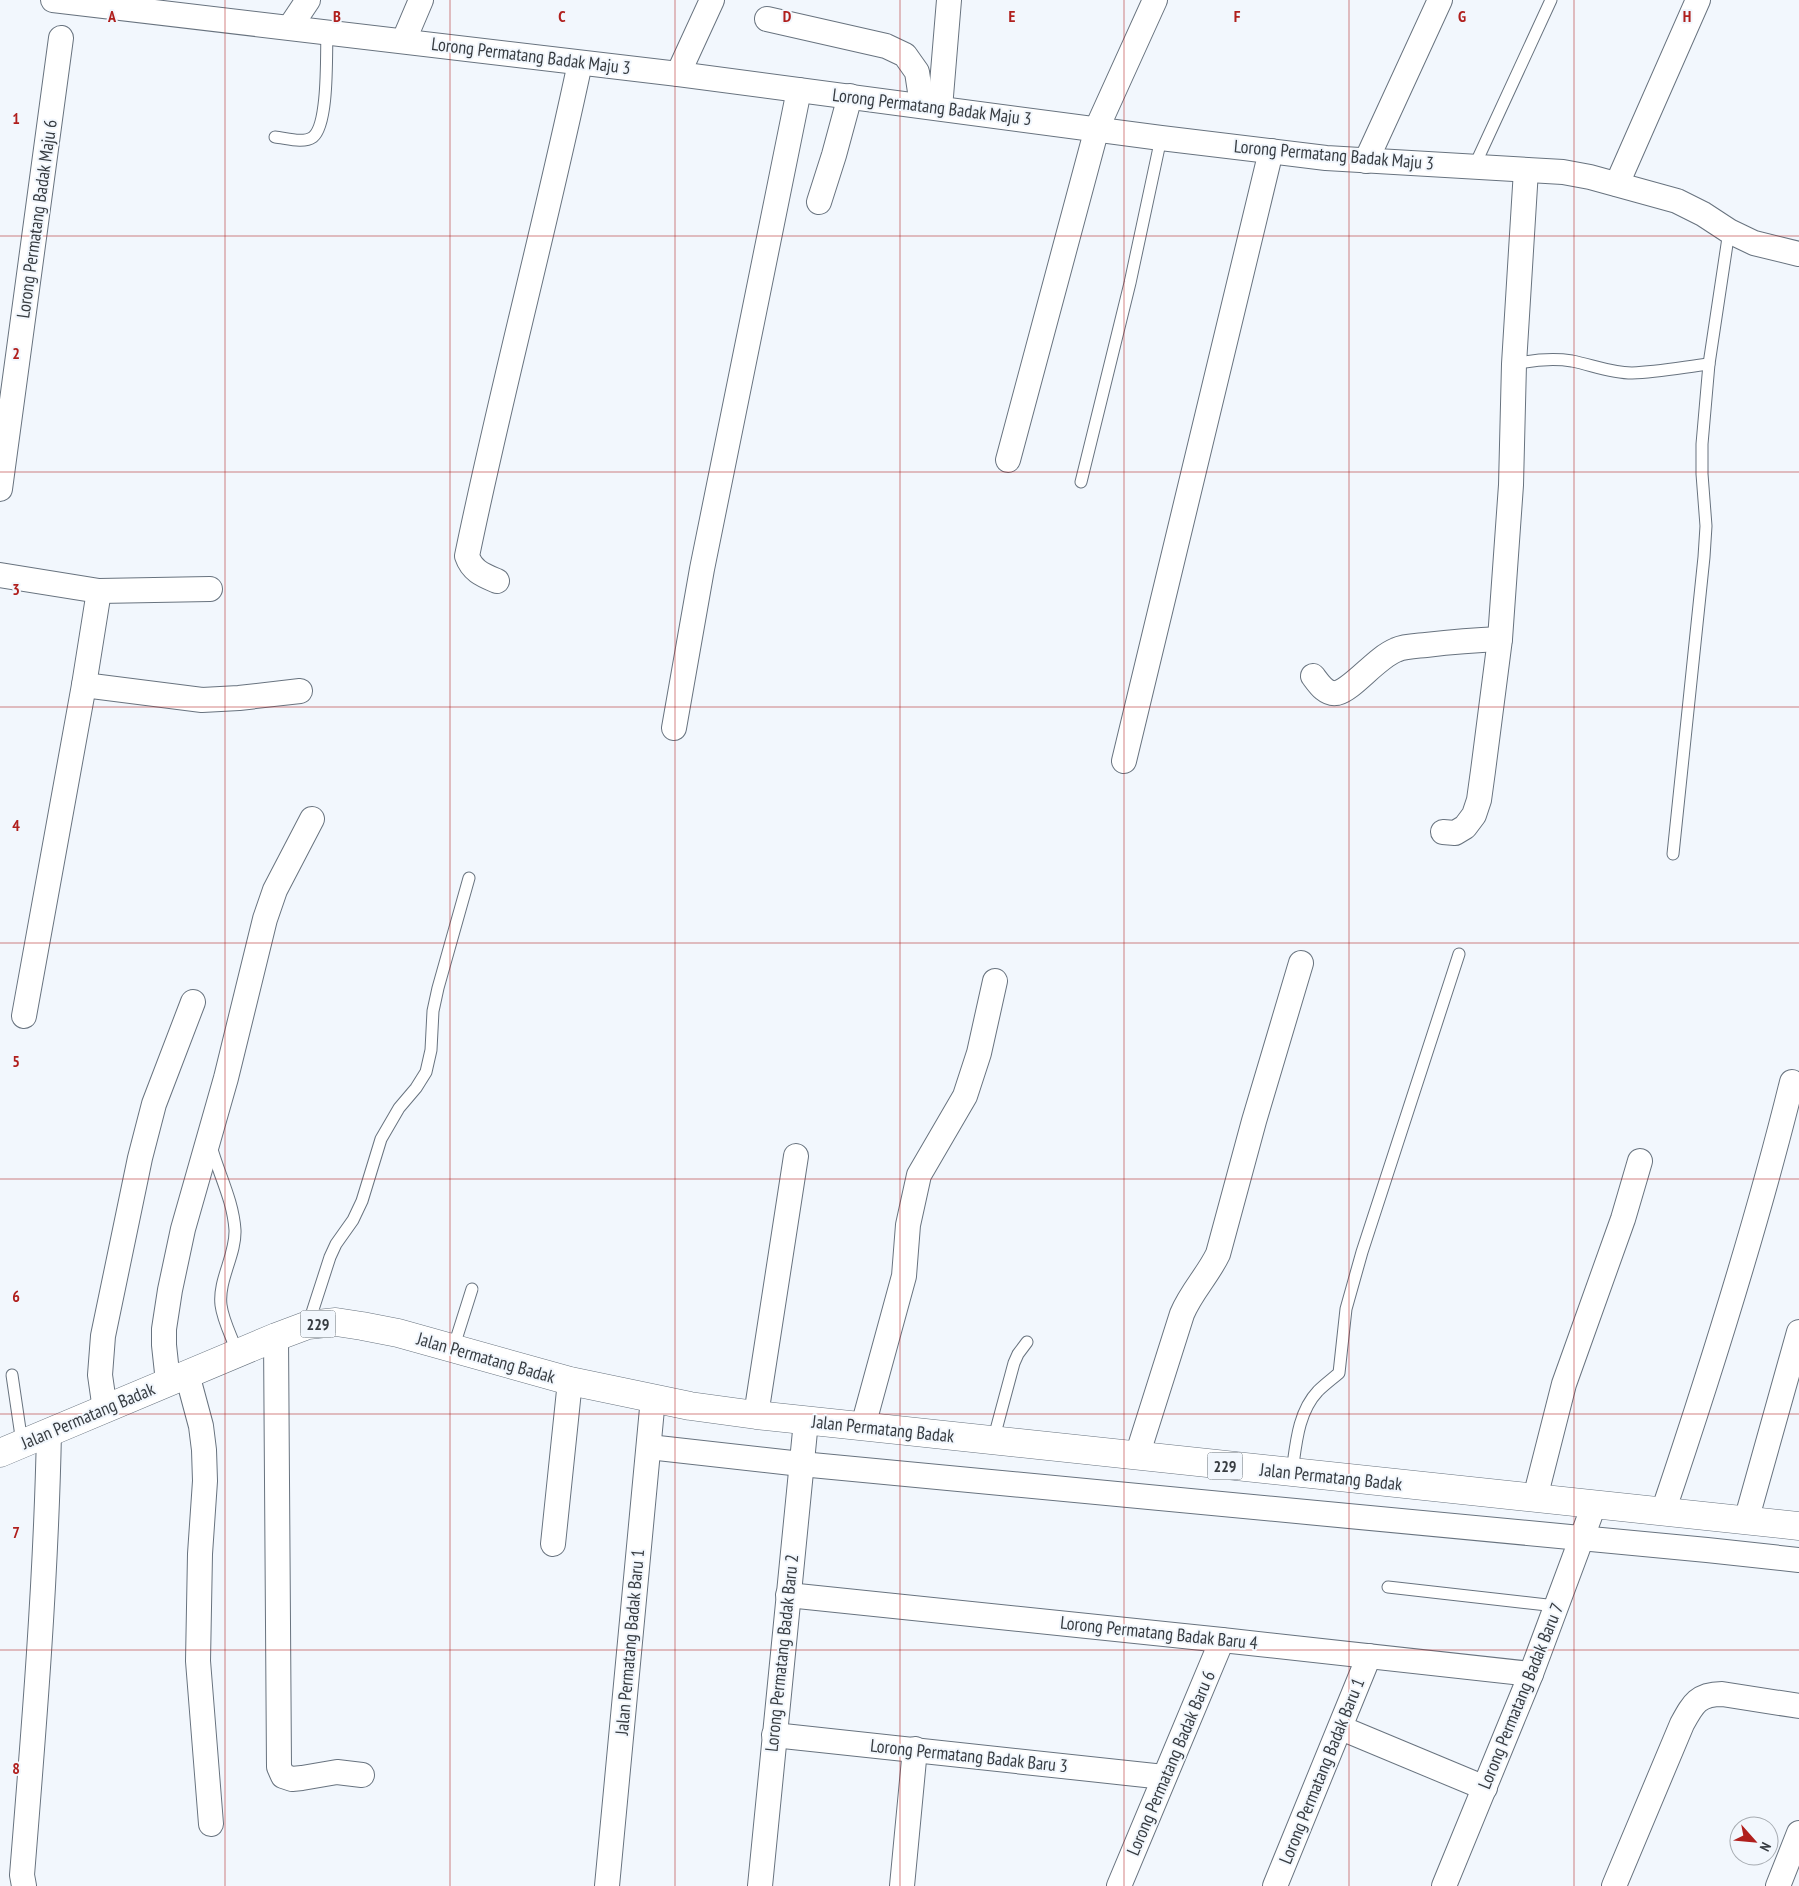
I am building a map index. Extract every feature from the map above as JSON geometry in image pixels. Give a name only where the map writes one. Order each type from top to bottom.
[{"type":"main road","name":"Jalan Permatang Badak","points":[[11,1448],[237,1352],[308,1325],[336,1322],[398,1333],[570,1381],[690,1406],[756,1416],[863,1426],[1291,1474],[1799,1526]]},
{"type":"street","name":"Lorong Permatang Badak Maju 3","points":[[53,0],[165,6],[290,27],[678,74],[1271,151],[1366,161],[1526,170],[1590,177],[1677,201],[1704,214],[1729,231],[1754,243],[1799,254]]},
{"type":"street","points":[[290,27],[308,0]]},
{"type":"street","points":[[404,40],[421,0]]},
{"type":"street","points":[[678,74],[712,0]]},
{"type":"street","points":[[931,106],[948,0]]},
{"type":"street","points":[[1008,460],[1097,128],[1155,0]]},
{"type":"street","points":[[1366,161],[1440,0]]},
{"type":"street","points":[[1616,184],[1698,0]]},
{"type":"street","points":[[767,18],[886,46],[905,55],[917,72],[931,106]]},
{"type":"street","name":"Lorong Permatang Badak Maju 6","points":[[0,489],[61,38]]},
{"type":"street","points":[[496,581],[477,572],[470,564],[467,556],[490,446],[559,161],[580,62]]},
{"type":"street","points":[[674,728],[702,569],[799,90]]},
{"type":"street","points":[[819,202],[850,96]]},
{"type":"street","points":[[1124,761],[1271,151]]},
{"type":"street","points":[[1443,832],[1455,832],[1465,827],[1474,815],[1479,800],[1500,639],[1511,485],[1514,364],[1526,170]]},
{"type":"street","points":[[0,574],[99,591],[210,589]]},
{"type":"street","points":[[24,1016],[84,685],[99,591]]},
{"type":"street","points":[[1314,676],[1322,688],[1328,692],[1337,693],[1346,688],[1375,663],[1397,649],[1453,642],[1500,639]]},
{"type":"street","points":[[84,685],[202,700],[300,691]]},
{"type":"street","points":[[211,1824],[198,1661],[200,1554],[205,1481],[204,1450],[201,1426],[177,1378],[164,1345],[170,1290],[183,1229],[209,1140],[265,919],[275,890],[312,819]]},
{"type":"street","points":[[1137,1456],[1182,1314],[1188,1301],[1211,1269],[1218,1254],[1254,1121],[1301,963]]},
{"type":"street","points":[[863,1426],[901,1290],[904,1276],[908,1224],[919,1175],[965,1096],[979,1052],[994,981]]},
{"type":"street","points":[[104,1410],[100,1376],[103,1336],[140,1158],[154,1104],[193,1002]]},
{"type":"street","points":[[1663,1512],[1733,1297],[1776,1146],[1792,1082]]},
{"type":"street","points":[[756,1416],[796,1156]]},
{"type":"street","points":[[1535,1498],[1564,1384],[1623,1219],[1640,1161]]},
{"type":"street","points":[[1746,1520],[1799,1332]]},
{"type":"street","points":[[276,1337],[279,1767],[283,1776],[292,1779],[337,1772],[362,1775]]},
{"type":"street","points":[[553,1544],[570,1381]]},
{"type":"street","name":"Jalan Permatang Badak Baru 1","points":[[607,1886],[653,1398]]},
{"type":"street","name":"Lorong Permatang Badak Baru 2","points":[[760,1886],[806,1421]]},
{"type":"street","points":[[24,1886],[22,1875],[47,1532],[49,1432]]},
{"type":"street","points":[[649,1447],[801,1464],[1799,1560]]},
{"type":"street","name":"Lorong Permatang Badak Baru 7","points":[[1444,1886],[1531,1674],[1594,1505]]},
{"type":"street","name":"Lorong Permatang Badak Baru 4","points":[[788,1595],[1531,1674]]},
{"type":"street","name":"Lorong Permatang Badak Baru 6","points":[[1119,1886],[1222,1640]]},
{"type":"street","name":"Lorong Permatang Badak Baru 1","points":[[1275,1886],[1369,1656]]},
{"type":"street","points":[[1614,1886],[1682,1724],[1698,1700],[1710,1694],[1722,1694],[1799,1706]]},
{"type":"street","points":[[1341,1728],[1485,1788]]},
{"type":"street","name":"Lorong Permatang Badak Baru 3","points":[[774,1735],[1164,1777]]},
{"type":"street","points":[[902,1886],[915,1749]]},
{"type":"street","points":[[1778,1886],[1799,1833]]},
{"type":"lane","points":[[1474,167],[1551,0]]},
{"type":"lane","points":[[275,137],[301,141],[312,138],[319,130],[325,92],[327,31]]},
{"type":"lane","points":[[1081,482],[1130,284],[1161,138]]},
{"type":"lane","points":[[1673,854],[1704,557],[1706,526],[1702,444],[1709,364],[1729,231]]},
{"type":"lane","points":[[1514,364],[1537,360],[1571,361],[1632,373],[1709,364]]},
{"type":"lane","points":[[308,1325],[330,1257],[336,1244],[353,1220],[362,1201],[381,1139],[399,1108],[416,1088],[426,1072],[431,1050],[433,1011],[438,988],[469,878]]},
{"type":"lane","points":[[1291,1474],[1298,1431],[1304,1415],[1317,1392],[1339,1373],[1346,1309],[1362,1252],[1459,954]]},
{"type":"lane","points":[[209,1140],[234,1214],[235,1233],[222,1291],[221,1305],[237,1352]]},
{"type":"lane","points":[[453,1349],[472,1289]]},
{"type":"lane","points":[[993,1441],[1014,1363],[1027,1342]]},
{"type":"lane","points":[[11,1448],[12,1375]]},
{"type":"lane","points":[[1388,1587],[1556,1606]]}]
